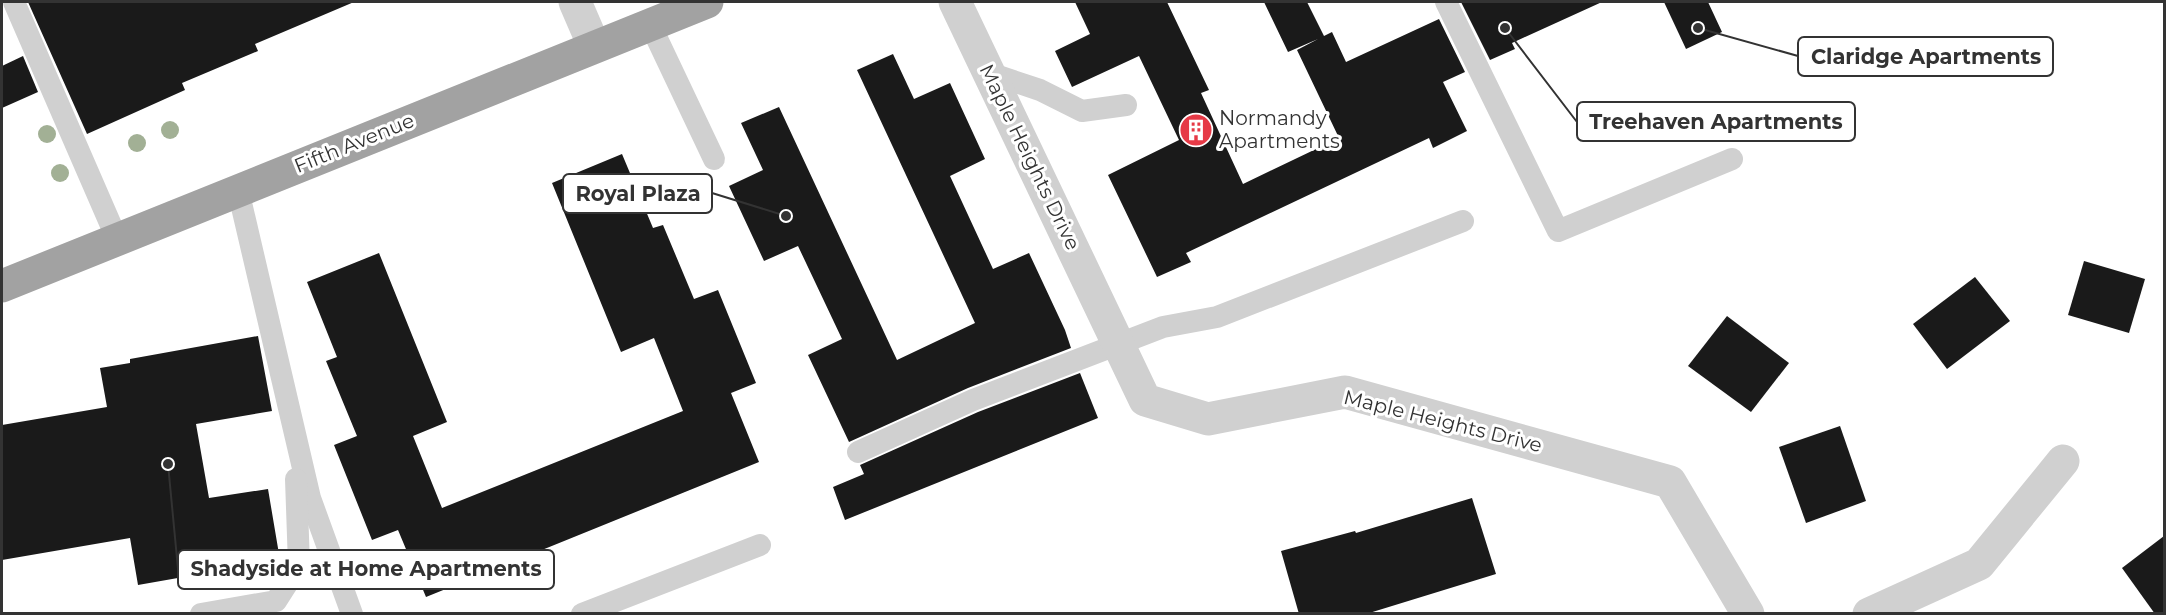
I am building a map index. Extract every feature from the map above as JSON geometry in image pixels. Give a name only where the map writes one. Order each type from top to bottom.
[{"type":"highway","name":"Fifth Avenue","points":[[2,286],[707,2]]},
{"type":"street","points":[[575,2],[594,46]]},
{"type":"street","name":"Maple Heights Drive","points":[[955,2],[1145,400],[1208,419],[1345,392],[1670,482],[1748,614]]},
{"type":"street","points":[[1869,614],[1979,564],[2063,461]]},
{"type":"lane","points":[[14,2],[117,239]]},
{"type":"lane","points":[[1446,2],[1558,231],[1732,159]]},
{"type":"lane","points":[[650,24],[714,159]]},
{"type":"lane","points":[[989,73],[1041,90],[1082,111],[1126,105]]},
{"type":"lane","points":[[238,190],[310,498],[352,614]]},
{"type":"lane","points":[[858,452],[973,400],[1163,327],[1217,317],[1463,221]]},
{"type":"lane","points":[[201,614],[276,601],[299,565],[294,435]]},
{"type":"lane","points":[[582,614],[760,545]]},
{"type":"building","points":[[28,2],[354,2],[255,44],[258,51],[182,83],[185,90],[87,134]]},
{"type":"building","points":[[1075,2],[1167,2],[1209,90],[1201,93],[1243,184],[1339,138],[1297,50],[1318,39],[1288,52],[1264,2],[1307,2],[1324,36],[1332,32],[1346,62],[1439,19],[1465,72],[1443,82],[1467,131],[1433,148],[1429,138],[1186,253],[1191,262],[1157,277],[1108,175],[1179,140],[1139,56],[1072,87],[1055,51],[1090,34]]},
{"type":"building","points":[[1461,2],[1602,2],[1512,43],[1515,49],[1490,60]]},
{"type":"building","points":[[1664,2],[1708,2],[1722,32],[1686,49]]},
{"type":"building","points":[[893,54],[914,99],[950,83],[985,159],[950,176],[993,269],[1029,253],[1071,348],[968,388],[849,442],[808,355],[842,339],[798,246],[764,261],[729,186],[763,170],[741,123],[779,107],[897,360],[975,323],[857,70]]},
{"type":"building","points":[[23,56],[38,92],[2,108],[2,66]]},
{"type":"building","points":[[622,154],[653,228],[663,225],[694,299],[718,290],[756,383],[731,393],[759,462],[426,597],[398,530],[372,540],[334,445],[357,436],[326,361],[337,357],[307,282],[379,253],[447,422],[413,436],[442,508],[683,411],[654,338],[621,352],[552,183]]},
{"type":"building","points":[[2084,261],[2145,279],[2129,333],[2068,315]]},
{"type":"building","points":[[1975,277],[2010,321],[1947,369],[1913,324]]},
{"type":"building","points":[[1727,316],[1789,363],[1751,412],[1688,366]]},
{"type":"building","points":[[258,336],[272,411],[196,424],[209,498],[268,489],[280,560],[138,585],[130,538],[2,560],[2,425],[107,407],[100,368],[130,363],[130,359]]},
{"type":"building","points":[[1080,373],[1098,418],[845,520],[833,487],[864,474],[860,465],[978,412]]},
{"type":"building","points":[[1840,426],[1866,501],[1806,523],[1779,447]]},
{"type":"building","points":[[1472,498],[1496,574],[1366,614],[1299,614],[1281,551],[1355,531],[1356,533]]},
{"type":"building","points":[[2164,536],[2164,614],[2155,614],[2122,568]]},
{"type":"place","name":"Treehaven Apartments","points":[[1505,28]]},
{"type":"place","name":"Claridge Apartments","points":[[1698,28]]},
{"type":"place","name":"Normandy Apartments","points":[[1196,130]]},
{"type":"place","name":"Royal Plaza","points":[[786,216]]},
{"type":"place","name":"Shadyside at Home Apartments","points":[[168,464]]}]
